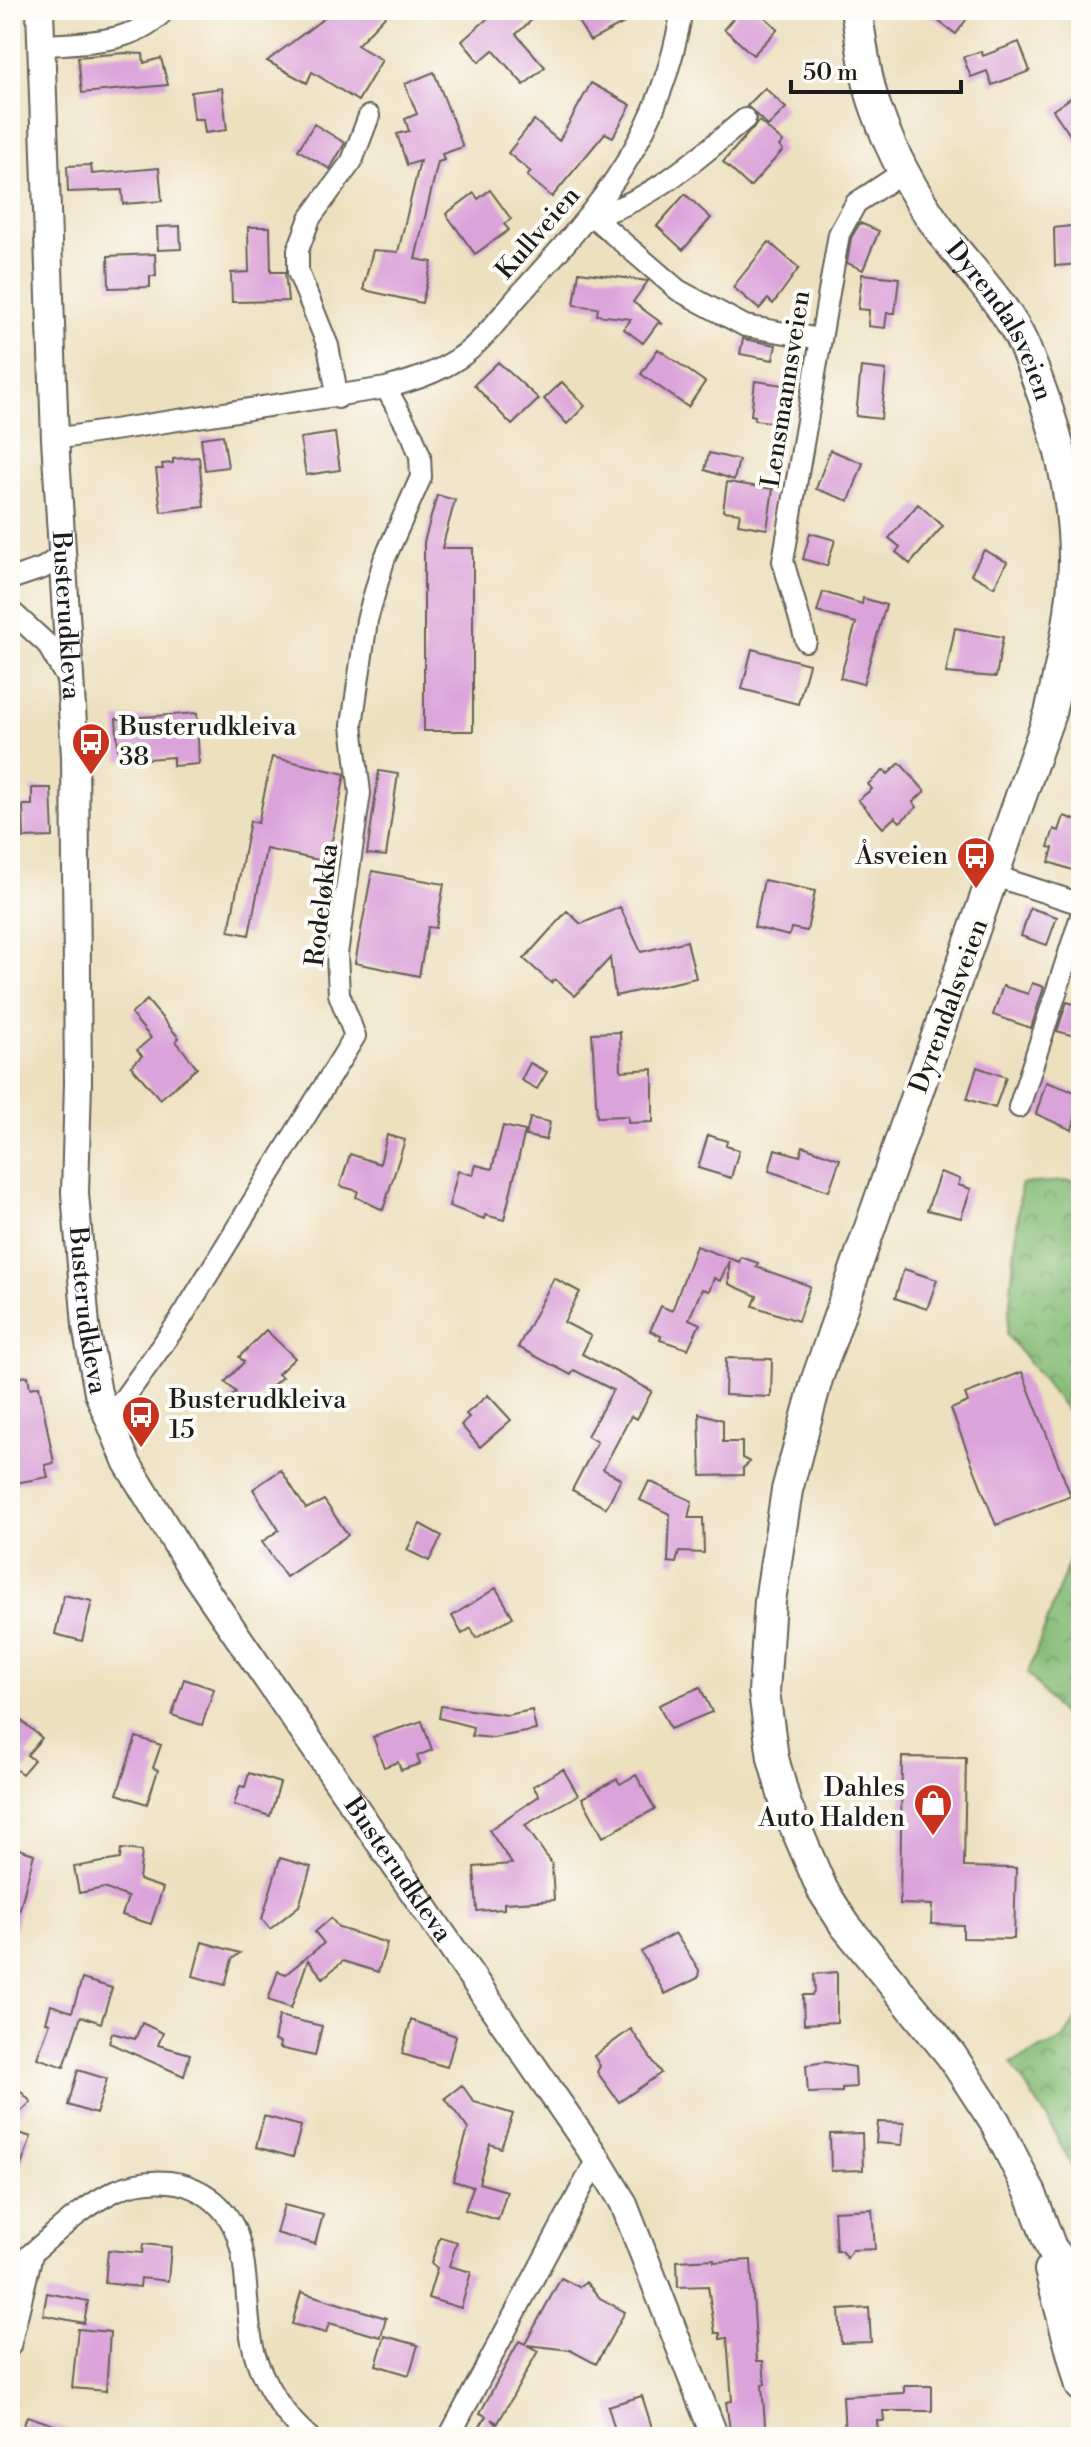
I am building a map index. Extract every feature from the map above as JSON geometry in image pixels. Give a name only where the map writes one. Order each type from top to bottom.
[{"type":"main road","name":"Dyrendalsveien","points":[[856,10],[876,109],[903,172],[943,234],[984,281],[1023,344],[1059,449],[1070,506],[1074,563],[1067,634],[1050,713],[817,1379],[787,1490],[770,1601],[764,1692],[773,1758],[786,1805],[822,1889],[845,1925],[951,2055],[995,2122],[1031,2194],[1051,2248]]},
{"type":"main road","points":[[1051,2248],[1069,2271],[1081,2305]]},
{"type":"main road","points":[[1051,2248],[1050,2276],[1081,2386]]},
{"type":"street","name":"Busterudkleva","points":[[40,10],[55,439],[77,816],[78,1255],[92,1360],[108,1421],[145,1496],[207,1593],[597,2159],[623,2202],[715,2437]]},
{"type":"street","points":[[41,46],[128,37],[165,10]]},
{"type":"street","name":"Kullveien","points":[[55,439],[338,398],[428,375],[461,357],[592,216],[638,145],[663,92],[682,10]]},
{"type":"street","points":[[338,398],[328,346],[298,272],[298,250],[310,218],[352,161],[369,116]]},
{"type":"street","points":[[592,216],[619,210],[694,161],[745,119]]},
{"type":"street","name":"Lensmannsveien","points":[[806,641],[783,561],[839,234],[856,203],[903,172]]},
{"type":"street","points":[[592,216],[678,290],[745,326],[820,339]]},
{"type":"street","name":"Rodeløkka","points":[[108,1421],[180,1320],[355,1036],[339,994],[337,954],[360,793],[352,725],[367,620],[384,560],[421,477],[420,456],[413,437],[386,388]]},
{"type":"street","points":[[10,579],[43,568],[62,555]]},
{"type":"street","points":[[10,610],[47,644],[70,684]]},
{"type":"street","points":[[995,876],[1081,904]]},
{"type":"street","points":[[1019,1107],[1081,916]]},
{"type":"street","points":[[449,2437],[597,2159]]},
{"type":"street","points":[[10,2271],[90,2207],[119,2190],[171,2182],[206,2194],[220,2204],[235,2225],[242,2247],[250,2335],[259,2368],[291,2421],[309,2437]]},
{"type":"street","points":[[10,2346],[32,2254]]},
{"type":"green space","points":[[1081,1180],[1081,1434],[1075,1421],[1007,1335],[1021,1184]]},
{"type":"green space","points":[[1081,1529],[1081,1740],[1028,1673]]},
{"type":"green space","points":[[1081,2012],[1081,2185],[1047,2118],[1011,2063],[1063,2039]]},
{"type":"building","points":[[335,10],[391,10],[357,45],[382,60],[358,101],[312,72],[307,83],[267,61]]},
{"type":"building","points":[[497,10],[543,10],[516,34],[545,67],[524,85],[493,50],[479,62],[462,41]]},
{"type":"building","points":[[571,10],[649,10],[590,41]]},
{"type":"building","points":[[740,10],[757,10],[778,29],[753,55],[724,29]]},
{"type":"building","points":[[923,10],[973,10],[956,34]]},
{"type":"building","points":[[1019,42],[1030,71],[992,85],[987,71],[971,77],[963,57],[981,51],[983,56]]},
{"type":"building","points":[[143,54],[144,63],[161,58],[168,85],[82,93],[78,57]]},
{"type":"building","points":[[434,72],[463,147],[442,154],[444,160],[438,162],[415,259],[432,262],[422,303],[364,290],[364,285],[373,250],[398,252],[420,161],[407,165],[397,134],[409,131],[405,119],[417,114],[405,84]]},
{"type":"building","points":[[591,83],[631,105],[613,137],[605,133],[552,197],[527,176],[531,172],[508,153],[534,120],[559,141]]},
{"type":"building","points":[[222,88],[227,130],[205,133],[203,119],[194,119],[191,92]]},
{"type":"building","points":[[765,88],[786,108],[768,126],[747,106]]},
{"type":"building","points":[[1081,91],[1081,151],[1053,110]]},
{"type":"building","points":[[759,121],[783,142],[779,146],[783,150],[750,187],[723,162]]},
{"type":"building","points":[[314,124],[345,143],[330,169],[298,150]]},
{"type":"building","points":[[91,165],[92,174],[159,168],[162,201],[123,204],[122,190],[68,192],[67,166]]},
{"type":"building","points":[[490,190],[511,219],[504,224],[509,230],[475,254],[446,214],[474,193],[478,199]]},
{"type":"building","points":[[685,194],[711,218],[683,250],[657,226]]},
{"type":"building","points":[[860,223],[879,231],[863,270],[847,263],[851,238]]},
{"type":"building","points":[[1079,225],[1081,264],[1055,266],[1054,228]]},
{"type":"building","points":[[180,226],[181,249],[158,250],[157,227]]},
{"type":"building","points":[[248,227],[270,227],[271,272],[285,272],[288,301],[232,302],[231,273],[249,272]]},
{"type":"building","points":[[769,242],[799,268],[773,304],[768,299],[759,309],[733,287]]},
{"type":"building","points":[[155,254],[156,276],[150,276],[150,287],[109,288],[108,256]]},
{"type":"building","points":[[579,272],[648,281],[633,302],[663,324],[658,323],[643,343],[624,329],[631,319],[597,315],[598,308],[574,305]]},
{"type":"building","points":[[862,274],[899,278],[895,313],[887,313],[885,328],[868,326],[869,310],[858,309]]},
{"type":"building","points":[[743,339],[776,345],[773,360],[740,354]]},
{"type":"building","points":[[658,349],[705,382],[688,407],[641,374]]},
{"type":"building","points":[[498,362],[539,399],[512,425],[474,385]]},
{"type":"building","points":[[861,367],[886,370],[881,419],[856,416]]},
{"type":"building","points":[[755,381],[791,386],[786,420],[781,419],[780,423],[754,420],[755,416],[751,415]]},
{"type":"building","points":[[562,382],[585,406],[567,424],[544,399]]},
{"type":"building","points":[[335,433],[340,470],[306,475],[300,438]]},
{"type":"building","points":[[223,435],[228,467],[205,470],[201,438]]},
{"type":"building","points":[[830,450],[863,463],[849,501],[816,489]]},
{"type":"building","points":[[709,453],[739,460],[734,480],[705,470]]},
{"type":"building","points":[[199,457],[204,507],[161,512],[156,469],[163,469],[162,464],[173,463],[173,459]]},
{"type":"building","points":[[727,482],[773,489],[767,529],[738,524],[740,513],[723,511]]},
{"type":"building","points":[[437,495],[455,500],[442,548],[473,548],[473,731],[424,731],[424,542]]},
{"type":"building","points":[[918,504],[943,526],[910,564],[896,552],[900,547],[889,538]]},
{"type":"building","points":[[810,533],[835,540],[827,566],[803,559]]},
{"type":"building","points":[[984,550],[1007,562],[994,587],[971,574]]},
{"type":"building","points":[[823,592],[862,604],[863,598],[886,605],[863,684],[840,678],[856,623],[817,612]]},
{"type":"building","points":[[955,628],[1003,637],[996,677],[946,673]]},
{"type":"building","points":[[752,649],[809,664],[798,704],[742,689]]},
{"type":"building","points":[[197,713],[199,764],[173,766],[173,757],[119,761],[116,719]]},
{"type":"building","points":[[272,757],[345,774],[328,862],[266,849],[249,935],[229,931],[250,821],[258,823]]},
{"type":"building","points":[[900,763],[925,791],[913,802],[917,807],[900,822],[895,817],[883,828],[858,800],[872,789],[868,784],[884,770],[888,774]]},
{"type":"building","points":[[379,771],[398,774],[386,856],[367,854]]},
{"type":"building","points":[[32,788],[51,788],[53,837],[24,838],[23,805],[32,805]]},
{"type":"building","points":[[1064,816],[1081,822],[1081,873],[1049,862],[1053,848],[1048,847],[1054,829],[1059,831]]},
{"type":"building","points":[[372,871],[444,884],[436,928],[428,927],[419,976],[355,963]]},
{"type":"building","points":[[764,880],[815,891],[807,931],[791,928],[789,936],[754,927]]},
{"type":"building","points":[[620,907],[641,952],[687,941],[696,978],[615,996],[610,958],[575,996],[555,979],[551,983],[524,959],[567,911],[581,924]]},
{"type":"building","points":[[1030,908],[1057,917],[1047,945],[1021,936]]},
{"type":"building","points":[[1032,983],[1044,987],[1031,1028],[993,1015],[1003,986],[1028,994]]},
{"type":"building","points":[[147,1000],[179,1038],[176,1041],[197,1068],[160,1099],[131,1066],[142,1056],[137,1050],[151,1038],[131,1014]]},
{"type":"building","points":[[1067,1002],[1081,1006],[1081,1038],[1057,1031]]},
{"type":"building","points":[[620,1032],[621,1071],[653,1069],[653,1122],[628,1123],[628,1116],[597,1117],[592,1033]]},
{"type":"building","points":[[530,1063],[547,1072],[537,1089],[521,1080]]},
{"type":"building","points":[[977,1067],[1006,1077],[995,1108],[967,1099]]},
{"type":"building","points":[[1046,1082],[1081,1094],[1072,1130],[1036,1114]]},
{"type":"building","points":[[530,1118],[550,1122],[546,1140],[526,1136]]},
{"type":"building","points":[[503,1126],[525,1131],[504,1220],[485,1215],[484,1219],[449,1206],[458,1171],[473,1175],[476,1165],[492,1169]]},
{"type":"building","points":[[387,1135],[405,1140],[383,1210],[356,1197],[358,1191],[340,1186],[350,1154],[380,1164]]},
{"type":"building","points":[[708,1135],[727,1141],[726,1146],[739,1150],[731,1178],[698,1168]]},
{"type":"building","points":[[803,1146],[840,1159],[829,1191],[769,1171],[775,1149],[800,1156]]},
{"type":"building","points":[[940,1172],[960,1179],[958,1185],[971,1189],[961,1218],[927,1210]]},
{"type":"building","points":[[696,1246],[739,1262],[741,1257],[758,1263],[756,1267],[810,1286],[798,1321],[753,1306],[757,1296],[729,1284],[729,1261],[720,1281],[714,1278],[709,1291],[702,1289],[689,1319],[700,1324],[688,1349],[660,1340],[661,1336],[650,1331],[661,1306],[672,1311]]},
{"type":"building","points":[[904,1269],[937,1280],[927,1309],[895,1298]]},
{"type":"building","points":[[554,1278],[580,1292],[564,1322],[591,1336],[582,1354],[652,1391],[637,1419],[631,1416],[603,1469],[621,1479],[606,1508],[572,1490],[597,1442],[587,1436],[613,1390],[574,1370],[571,1375],[518,1347]]},
{"type":"building","points":[[266,1330],[295,1358],[278,1374],[282,1377],[242,1413],[228,1400],[236,1392],[225,1382],[244,1362],[239,1357]]},
{"type":"building","points":[[726,1358],[772,1359],[771,1397],[725,1395]]},
{"type":"building","points":[[1022,1372],[1071,1496],[996,1525],[951,1409],[968,1402],[965,1394]]},
{"type":"building","points":[[28,1376],[30,1388],[39,1386],[54,1463],[45,1465],[48,1477],[10,1484],[10,1379]]},
{"type":"building","points":[[488,1395],[511,1420],[480,1447],[461,1425],[469,1417],[466,1414]]},
{"type":"building","points":[[699,1413],[723,1420],[723,1442],[742,1442],[742,1458],[750,1462],[743,1468],[743,1475],[701,1476]]},
{"type":"building","points":[[281,1470],[306,1509],[324,1500],[348,1535],[286,1577],[262,1542],[279,1530],[253,1489]]},
{"type":"building","points":[[649,1481],[692,1501],[688,1518],[703,1518],[704,1553],[679,1552],[676,1563],[668,1562],[670,1514],[640,1500]]},
{"type":"building","points":[[420,1524],[442,1536],[429,1561],[407,1550]]},
{"type":"building","points":[[496,1588],[513,1617],[476,1638],[471,1628],[462,1634],[452,1616]]},
{"type":"building","points":[[64,1595],[92,1601],[82,1641],[55,1634]]},
{"type":"building","points":[[184,1679],[214,1689],[202,1725],[172,1715]]},
{"type":"building","points":[[700,1687],[712,1712],[670,1729],[659,1705]]},
{"type":"building","points":[[441,1706],[507,1715],[532,1710],[536,1730],[493,1738],[472,1736],[473,1727],[439,1718]]},
{"type":"building","points":[[10,1711],[42,1738],[27,1755],[34,1760],[22,1774],[15,1769],[10,1775]]},
{"type":"building","points":[[422,1721],[432,1750],[417,1756],[420,1764],[401,1770],[398,1762],[384,1767],[373,1737]]},
{"type":"building","points":[[136,1737],[161,1745],[153,1768],[158,1770],[147,1804],[117,1794]]},
{"type":"building","points":[[902,1757],[966,1758],[964,1867],[1016,1868],[1014,1939],[963,1938],[963,1925],[931,1924],[932,1905],[900,1904]]},
{"type":"building","points":[[563,1769],[578,1795],[525,1825],[552,1864],[554,1900],[504,1903],[504,1909],[477,1911],[474,1867],[512,1864],[489,1830],[539,1796],[533,1786]]},
{"type":"building","points":[[249,1773],[280,1783],[270,1816],[234,1805],[240,1786],[245,1787]]},
{"type":"building","points":[[636,1775],[655,1809],[603,1837],[582,1798],[617,1779],[620,1784]]},
{"type":"building","points":[[10,1846],[34,1854],[14,1932],[10,1931]]},
{"type":"building","points":[[121,1849],[142,1851],[139,1880],[163,1888],[151,1924],[122,1915],[128,1897],[104,1888],[79,1893],[74,1867],[120,1859]]},
{"type":"building","points":[[280,1858],[311,1867],[299,1906],[270,1929],[262,1919]]},
{"type":"building","points":[[331,1918],[339,1928],[387,1943],[378,1972],[343,1961],[323,1978],[308,1960],[291,2008],[268,2000],[278,1971],[286,1974],[324,1943],[315,1932]]},
{"type":"building","points":[[675,1933],[699,1970],[698,1978],[665,1994],[641,1952]]},
{"type":"building","points":[[202,1942],[240,1953],[232,1959],[225,1985],[193,1976]]},
{"type":"building","points":[[837,1972],[837,2022],[804,2024],[803,1995],[812,1995],[815,1991],[814,1974]]},
{"type":"building","points":[[82,1979],[112,1988],[101,2023],[81,2016],[64,2067],[37,2058],[50,2023],[46,2022],[51,2005],[72,2012]]},
{"type":"building","points":[[279,2016],[322,2026],[315,2056],[279,2048],[280,2042],[274,2041]]},
{"type":"building","points":[[411,2020],[456,2036],[447,2067],[402,2054]]},
{"type":"building","points":[[142,2023],[163,2033],[158,2045],[190,2054],[184,2076],[109,2043],[112,2033],[135,2039]]},
{"type":"building","points":[[631,2029],[661,2073],[619,2102],[597,2072],[600,2066],[594,2056]]},
{"type":"building","points":[[825,2062],[855,2067],[856,2087],[842,2088],[842,2092],[808,2093],[806,2065]]},
{"type":"building","points":[[78,2070],[107,2079],[96,2114],[68,2105]]},
{"type":"building","points":[[10,2080],[31,2102],[10,2122]]},
{"type":"building","points":[[462,2085],[474,2102],[513,2114],[501,2148],[490,2144],[479,2183],[507,2191],[498,2220],[465,2210],[473,2187],[453,2181],[468,2129],[445,2098]]},
{"type":"building","points":[[264,2116],[301,2126],[293,2157],[256,2147]]},
{"type":"building","points":[[878,2122],[904,2123],[902,2145],[876,2143]]},
{"type":"building","points":[[10,2130],[31,2137],[13,2189],[10,2189]]},
{"type":"building","points":[[862,2133],[863,2170],[831,2171],[830,2134]]},
{"type":"building","points":[[284,2205],[323,2215],[315,2244],[276,2233]]},
{"type":"building","points":[[872,2209],[875,2249],[852,2250],[847,2258],[841,2251],[836,2251],[834,2211]]},
{"type":"building","points":[[440,2237],[457,2242],[449,2266],[471,2272],[461,2308],[428,2298],[437,2268],[431,2263]]},
{"type":"building","points":[[143,2244],[171,2247],[168,2281],[141,2278],[140,2287],[105,2283],[108,2250],[142,2253]]},
{"type":"building","points":[[714,2259],[714,2262],[751,2260],[757,2361],[763,2361],[765,2384],[762,2385],[766,2437],[731,2437],[726,2402],[732,2401],[727,2338],[720,2339],[720,2333],[715,2333],[708,2286],[678,2287],[677,2261]]},
{"type":"building","points":[[561,2278],[579,2287],[586,2282],[600,2298],[625,2312],[596,2364],[570,2350],[527,2345],[538,2351],[498,2423],[491,2419],[508,2437],[474,2437],[486,2416],[480,2413],[519,2341],[525,2344]]},
{"type":"building","points":[[301,2292],[386,2318],[381,2337],[329,2323],[326,2333],[292,2324]]},
{"type":"building","points":[[47,2293],[88,2301],[84,2323],[43,2315]]},
{"type":"building","points":[[869,2308],[871,2342],[841,2343],[839,2310]]},
{"type":"building","points":[[78,2329],[110,2332],[106,2391],[72,2388]]},
{"type":"building","points":[[385,2336],[418,2345],[409,2375],[376,2365]]},
{"type":"building","points":[[904,2386],[932,2386],[932,2411],[883,2411],[884,2421],[877,2421],[878,2435],[845,2436],[843,2396],[904,2393]]},
{"type":"building","points":[[642,2396],[655,2437],[617,2437],[608,2406]]},
{"type":"building","points":[[27,2416],[81,2434],[80,2437],[20,2437]]},
{"type":"waterway","points":[[1081,1316],[1074,1384],[1081,1388]]},
{"type":"place","name":"Busterudkleiva 38","points":[[91,776]]},
{"type":"place","name":"Åsveien","points":[[976,890]]},
{"type":"place","name":"Busterudkleiva 15","points":[[141,1449]]},
{"type":"place","name":"Dahles Auto Halden","points":[[933,1837]]}]
